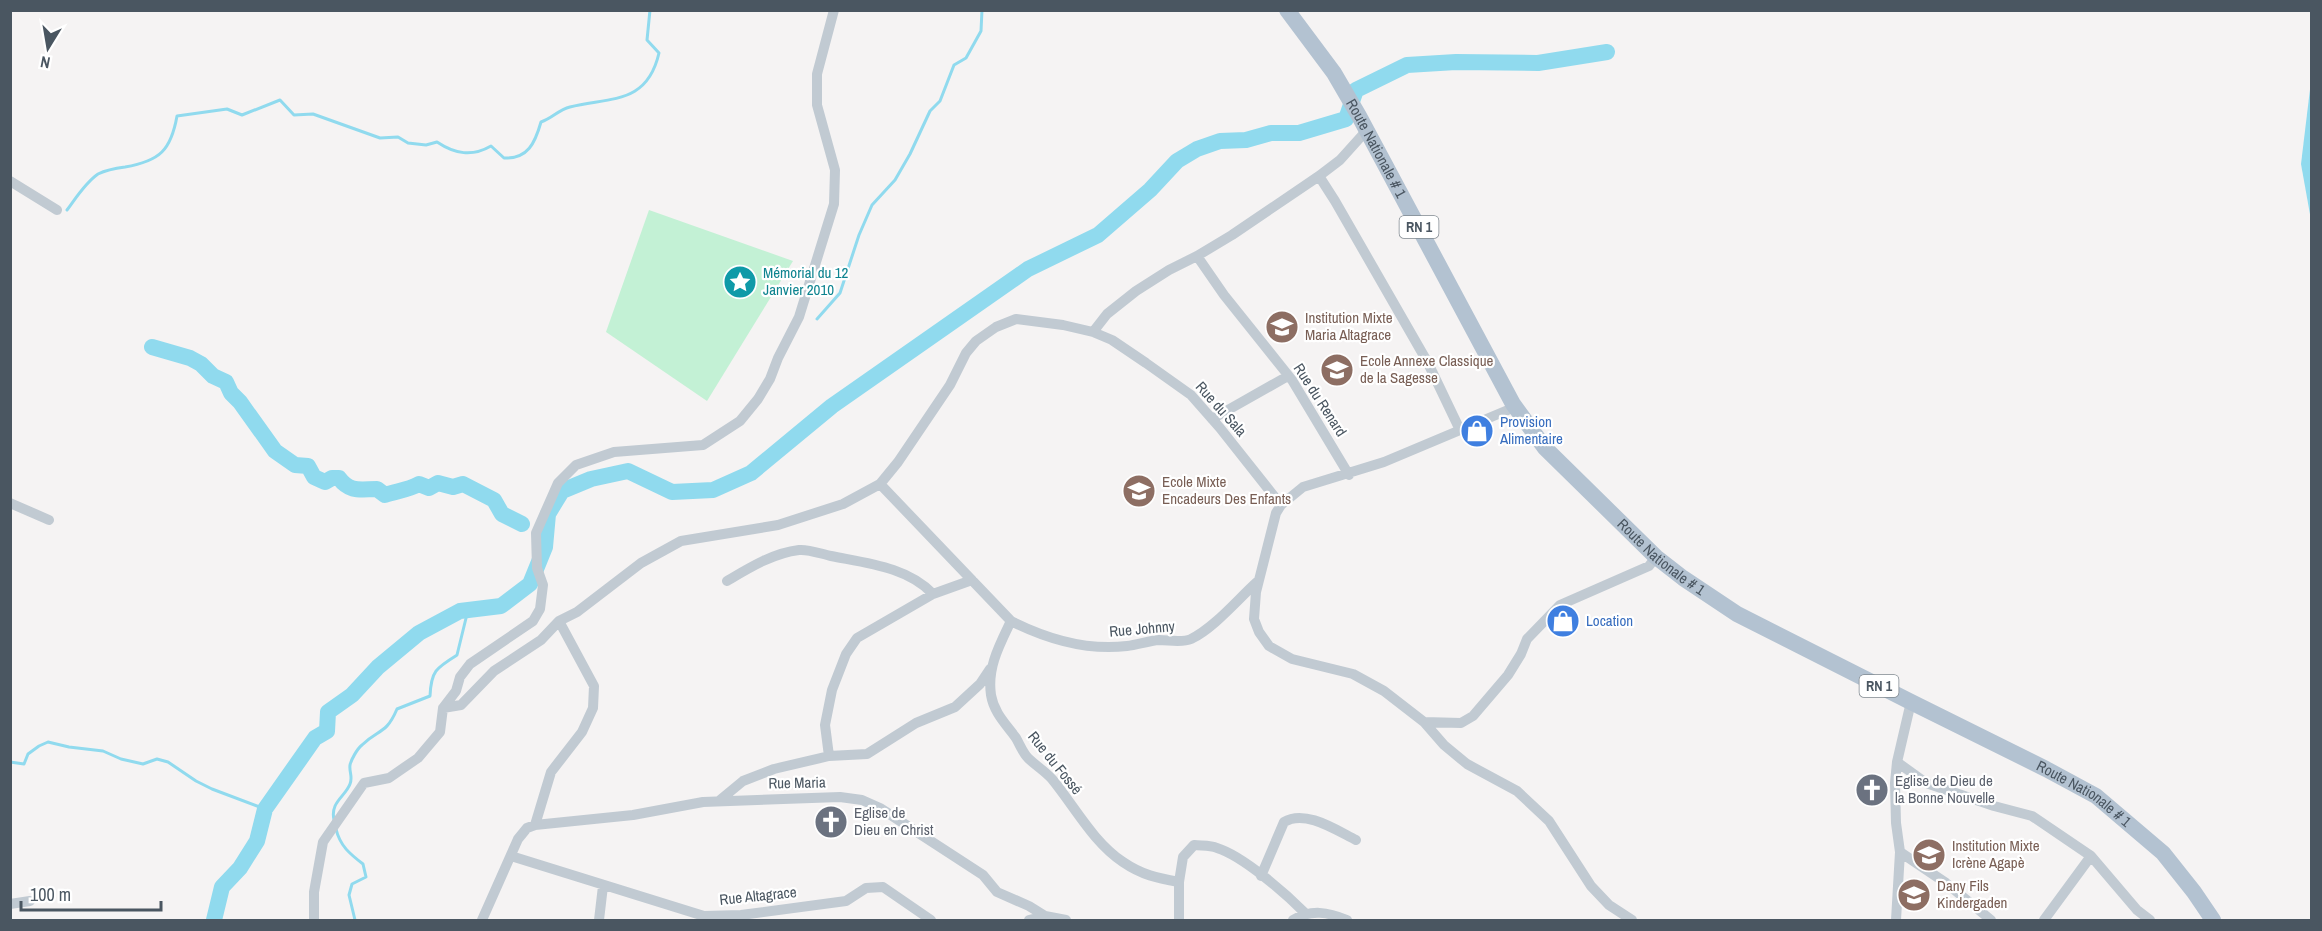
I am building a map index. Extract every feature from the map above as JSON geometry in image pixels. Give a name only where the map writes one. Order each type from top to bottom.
[{"type":"main road","name":"Route Nationale # 1","points":[[1287,10],[1334,73],[1367,130],[1515,407],[1545,448],[1656,557],[1737,614],[2096,796],[2163,853],[2194,892],[2212,921]]},
{"type":"street","points":[[314,921],[314,892],[323,842],[364,783],[389,778],[418,758],[440,732],[443,708],[456,691],[460,677],[471,664],[533,621],[540,609],[543,585],[537,568],[536,533],[558,483],[576,465],[614,452],[704,445],[740,421],[758,399],[770,379],[799,317],[834,204],[835,170],[817,105],[817,74],[834,10]]},
{"type":"street","points":[[1093,332],[1107,314],[1136,291],[1168,270],[1197,256],[1319,176],[1340,160],[1367,130]]},
{"type":"street","points":[[1319,176],[1418,345],[1460,430]]},
{"type":"street","points":[[10,181],[57,210]]},
{"type":"street","name":"Rue du Renard","points":[[1197,256],[1224,295],[1288,376],[1349,475]]},
{"type":"street","name":"Rue du Sala","points":[[880,484],[905,452],[976,341],[996,327],[1016,319],[1063,325],[1093,332],[1112,340],[1191,395],[1281,505]]},
{"type":"street","points":[[1212,419],[1288,376]]},
{"type":"street","points":[[1515,407],[1384,462],[1349,475],[1303,487],[1281,505],[1276,513],[1258,582],[1254,619],[1259,632],[1269,646],[1292,659],[1353,674],[1384,691],[1424,722],[1444,745],[1467,764],[1517,791],[1549,821],[1591,886],[1609,905],[1632,921]]},
{"type":"street","points":[[443,708],[460,705],[494,671],[541,640],[559,621],[577,612],[641,563],[681,541],[778,525],[843,504],[880,484],[1011,621]]},
{"type":"street","points":[[10,503],[50,520]]},
{"type":"street","points":[[727,581],[766,560],[800,550],[880,565],[913,578],[925,585],[933,594]]},
{"type":"street","points":[[1424,722],[1461,723],[1473,716],[1508,675],[1527,639],[1560,605],[1649,566],[1656,557]]},
{"type":"street","points":[[829,756],[825,725],[832,690],[846,654],[857,638],[933,594],[972,580]]},
{"type":"street","name":"Rue Johnny","points":[[1011,621],[1035,633],[1062,642],[1100,647],[1126,646],[1158,640],[1187,641],[1200,634],[1258,582]]},
{"type":"street","points":[[482,921],[518,839],[527,828],[535,825],[551,772],[582,732],[593,708],[594,686],[559,621]]},
{"type":"street","name":"Rue du Fossé","points":[[1011,621],[993,658],[990,682],[992,698],[999,717],[1026,756],[1051,779],[1073,810],[1105,846],[1122,861],[1146,876],[1179,882]]},
{"type":"street","points":[[720,800],[743,781],[774,769],[829,756],[867,754],[916,723],[955,707],[980,684],[992,666]]},
{"type":"street","points":[[1896,921],[1900,852],[1896,823],[1895,783],[1897,762],[1911,702]]},
{"type":"street","points":[[1897,762],[1926,783],[2032,816],[2091,856],[2137,910],[2150,921]]},
{"type":"street","name":"Rue Maria","points":[[535,825],[633,814],[720,800],[840,798],[873,804],[983,875],[997,892],[1045,916],[1066,921]]},
{"type":"street","points":[[1261,876],[1284,822],[1289,819],[1299,817],[1313,821],[1356,840]]},
{"type":"street","points":[[1179,921],[1179,882],[1183,857],[1194,845],[1216,847],[1234,855],[1289,897],[1305,913]]},
{"type":"street","points":[[1900,852],[1946,883],[1991,921]]},
{"type":"street","name":"Rue Altagrace","points":[[511,856],[703,918],[846,901],[866,888],[883,886],[931,921]]},
{"type":"street","points":[[2044,921],[2091,856]]},
{"type":"street","points":[[599,921],[603,886]]},
{"type":"street","points":[[10,904],[30,900]]},
{"type":"street","points":[[1293,921],[1305,913],[1330,912],[1347,921]]},
{"type":"street","points":[[1029,921],[1045,916]]},
{"type":"green space","points":[[649,210],[793,261],[707,401],[606,332]]},
{"type":"water","points":[[2311,81],[2312,220],[2301,164]]},
{"type":"waterway","points":[[67,210],[85,186],[98,174],[147,161],[162,152],[171,137],[177,116],[227,109],[242,115],[280,100],[294,115],[313,114],[380,138],[398,137],[408,143],[426,145],[437,142],[464,153],[477,152],[491,146],[504,158],[519,156],[525,153],[533,143],[541,122],[570,107],[625,96],[646,82],[659,53],[647,40],[650,10]]},
{"type":"waterway","points":[[817,319],[840,293],[859,235],[872,205],[895,180],[930,111],[940,101],[954,65],[966,58],[981,31],[982,10]]},
{"type":"waterway","points":[[214,920],[222,887],[240,868],[257,841],[265,809],[315,738],[327,731],[328,712],[352,695],[378,667],[419,633],[460,611],[501,606],[530,584],[545,547],[548,514],[562,491],[591,479],[628,471],[672,492],[713,490],[751,473],[832,406],[1028,269],[1098,235],[1150,190],[1177,161],[1197,149],[1220,141],[1246,140],[1271,133],[1299,133],[1346,119],[1356,90],[1407,65],[1456,62],[1538,63],[1607,52]]},
{"type":"waterway","points":[[152,347],[190,358],[201,364],[213,376],[226,382],[231,393],[275,451],[295,465],[308,466],[314,477],[325,482],[332,478],[339,478],[352,488],[377,489],[385,495],[419,484],[429,488],[438,483],[453,487],[463,484],[494,500],[502,514],[522,524]]},
{"type":"waterway","points":[[334,820],[336,804],[350,784],[350,765],[356,752],[385,728],[397,709],[430,696],[433,675],[444,663],[457,655],[468,610]]},
{"type":"waterway","points":[[10,762],[24,764],[28,754],[48,742],[103,751],[121,759],[143,764],[157,759],[168,762],[212,789],[265,809]]},
{"type":"waterway","points":[[336,829],[346,849],[363,864],[366,877],[352,884],[349,895],[355,920]]},
{"type":"place","name":"Mémorial du 12 Janvier 2010","points":[[740,282]]},
{"type":"place","name":"Institution Mixte Maria Altagrace","points":[[1282,327]]},
{"type":"place","name":"Ecole Annexe Classique de la Sagesse","points":[[1337,370]]},
{"type":"place","name":"Provision Alimentaire","points":[[1477,431]]},
{"type":"place","name":"Ecole Mixte Encadeurs Des Enfants","points":[[1139,491]]},
{"type":"place","name":"Location","points":[[1563,621]]},
{"type":"place","name":"Eglise de Dieu de la Bonne Nouvelle","points":[[1872,790]]},
{"type":"place","name":"Eglise de Dieu en Christ","points":[[831,822]]},
{"type":"place","name":"Institution Mixte Icrène Agapè","points":[[1929,855]]},
{"type":"place","name":"Dany Fils Kindergaden","points":[[1914,895]]}]
